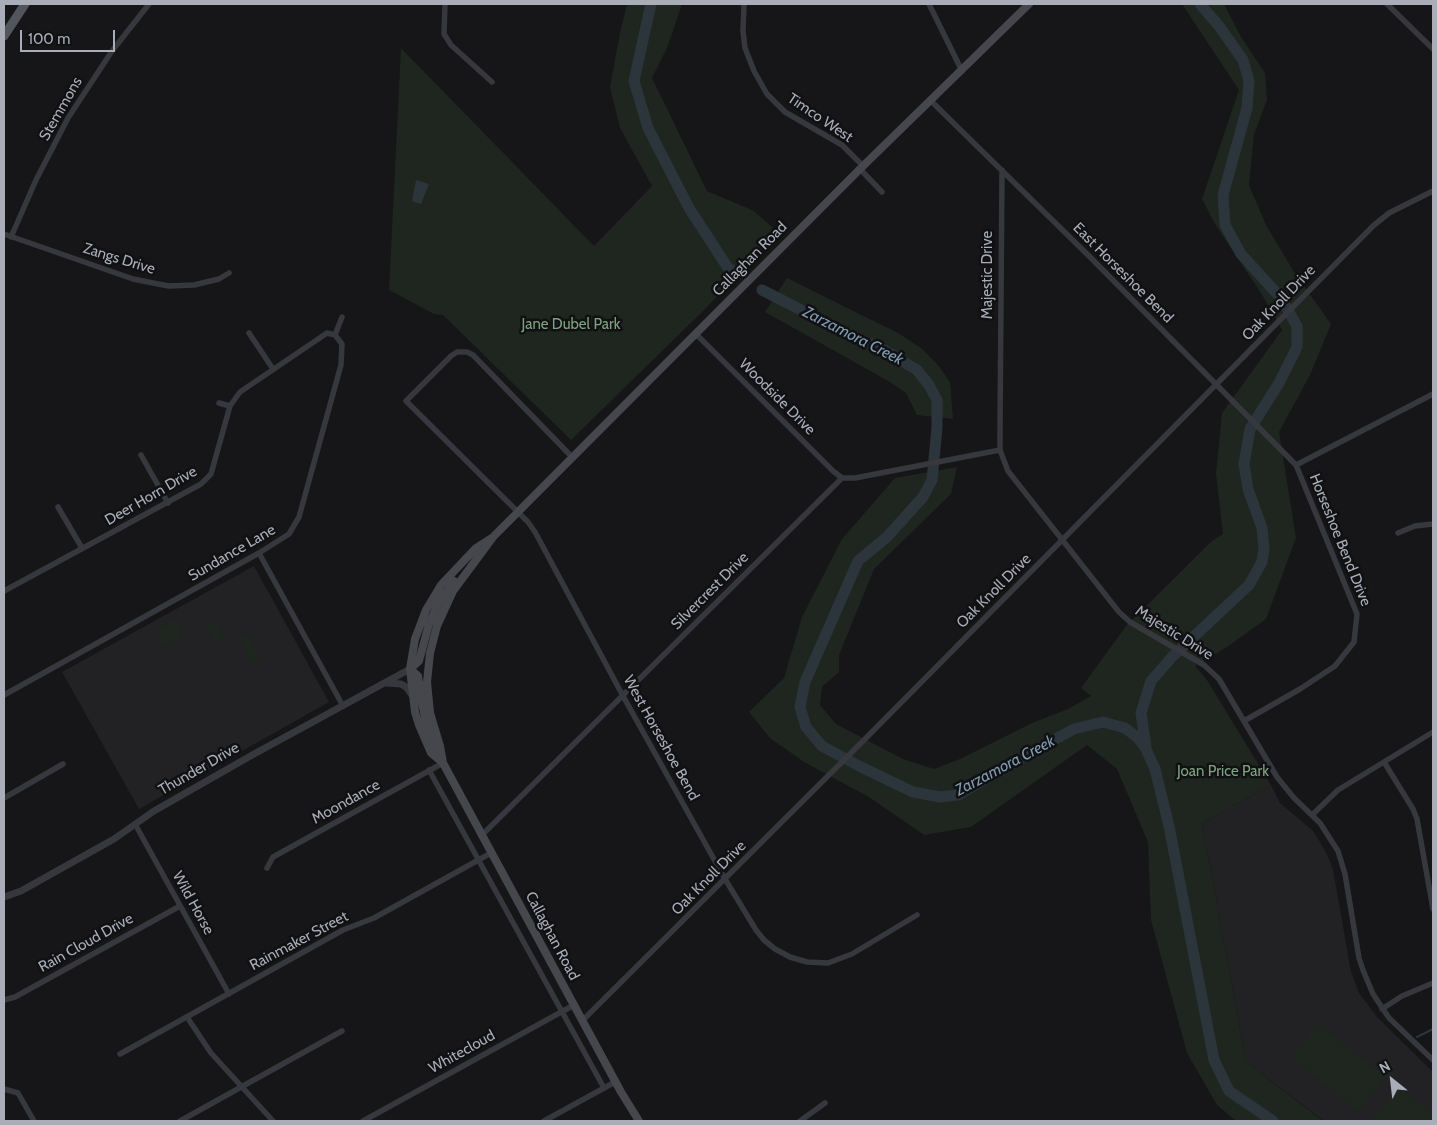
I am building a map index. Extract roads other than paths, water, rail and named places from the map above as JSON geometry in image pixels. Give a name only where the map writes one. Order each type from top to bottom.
[{"type":"main road","points":[[4,36],[25,4]]},
{"type":"main road","name":"Callaghan Road","points":[[638,1121],[481,836],[442,759],[430,713],[427,670],[443,610],[462,578],[494,537],[518,512],[695,333],[1029,4]]},
{"type":"main road","name":"Callaghan Road","points":[[442,759],[431,753],[417,718],[412,695],[410,669],[419,626],[433,596],[448,576],[476,548],[494,537]]},
{"type":"main road","points":[[442,759],[435,749],[427,726],[418,676],[410,669],[418,662],[427,629],[439,602],[464,569],[481,554]]},
{"type":"street","name":"Stemmons","points":[[12,237],[36,180],[68,118],[112,51],[148,4]]},
{"type":"street","points":[[445,4],[444,34],[451,45],[492,82]]},
{"type":"street","name":"Timco West","points":[[744,4],[743,31],[746,48],[754,71],[767,94],[785,112],[842,145],[882,192]]},
{"type":"street","points":[[929,4],[962,71]]},
{"type":"street","points":[[1387,4],[1433,49]]},
{"type":"street","name":"East Horseshoe Bend","points":[[930,100],[1296,466]]},
{"type":"street","name":"Majestic Drive","points":[[1002,170],[1000,450],[1008,471],[1119,612],[1130,622],[1196,660],[1214,674],[1285,788],[1327,832],[1342,862],[1363,970],[1373,994],[1389,1018],[1433,1060]]},
{"type":"street","name":"Oak Knoll Drive","points":[[582,1021],[1063,540],[1368,231],[1384,217],[1433,191]]},
{"type":"street","name":"Zangs Drive","points":[[4,234],[131,278],[169,286],[194,285],[219,279],[229,273]]},
{"type":"street","points":[[335,335],[342,317]]},
{"type":"street","points":[[249,333],[273,369]]},
{"type":"street","name":"Deer Horn Drive","points":[[4,591],[201,484],[211,474],[230,406],[244,388],[326,333],[335,335]]},
{"type":"street","name":"Woodside Drive","points":[[695,333],[842,478]]},
{"type":"street","name":"Sundance Lane","points":[[4,695],[259,553],[289,534],[299,518],[341,365],[342,344],[335,335]]},
{"type":"street","name":"West Horseshoe Bend","points":[[572,457],[467,352],[457,352],[451,356],[406,402],[518,512],[535,532],[623,696],[725,879],[764,940],[783,954],[800,960],[828,962],[852,954],[917,915]]},
{"type":"street","points":[[1296,466],[1433,394]]},
{"type":"street","points":[[218,403],[230,406]]},
{"type":"street","points":[[842,478],[855,478],[1000,450]]},
{"type":"street","points":[[141,455],[168,503]]},
{"type":"street","name":"Horseshoe Bend Drive","points":[[1244,721],[1300,689],[1335,666],[1354,642],[1357,614],[1296,466]]},
{"type":"street","name":"Silvercrest Drive","points":[[481,836],[842,478]]},
{"type":"street","points":[[58,507],[82,548]]},
{"type":"street","points":[[1398,533],[1415,526],[1433,524]]},
{"type":"street","points":[[259,553],[343,706]]},
{"type":"street","name":"Thunder Drive","points":[[4,897],[20,891],[114,839],[134,824],[254,754],[410,669]]},
{"type":"street","points":[[385,683],[401,684],[412,695]]},
{"type":"street","points":[[1312,815],[1338,790],[1433,732]]},
{"type":"street","name":"Moondance","points":[[267,868],[273,856],[429,770],[442,759]]},
{"type":"street","points":[[1384,762],[1413,809],[1417,819],[1433,910]]},
{"type":"street","points":[[4,798],[63,764]]},
{"type":"street","name":"Callaghan Road","points":[[429,770],[604,1088]]},
{"type":"street","name":"Wild Horse","points":[[134,824],[229,994]]},
{"type":"street","name":"Rainmaker Street","points":[[120,1054],[343,930],[374,918],[491,853]]},
{"type":"street","name":"Rain Cloud Drive","points":[[4,1000],[15,997],[180,906]]},
{"type":"street","points":[[1382,1009],[1402,996],[1433,983]]},
{"type":"street","name":"Whitecloud","points":[[363,1121],[574,1005]]},
{"type":"street","points":[[187,1017],[211,1053],[273,1121]]},
{"type":"street","points":[[180,1121],[342,1031]]},
{"type":"street","points":[[544,1121],[615,1082]]},
{"type":"street","points":[[4,1089],[18,1093],[34,1121]]},
{"type":"street","points":[[800,1121],[825,1103]]},
{"type":"waterway","name":"Zarzamora Creek","points":[[651,4],[634,81],[648,128],[689,208],[728,268],[738,274]]},
{"type":"waterway","points":[[1146,747],[1141,713],[1151,681],[1172,657],[1249,585],[1262,562],[1264,549],[1262,528],[1248,489],[1244,464],[1250,429],[1279,383],[1297,347],[1297,326],[1281,298],[1241,254],[1225,225],[1223,195],[1247,108],[1249,81],[1243,60],[1219,26],[1200,4]]},
{"type":"waterway","name":"Zarzamora Creek","points":[[762,290],[848,334],[884,350],[917,370],[929,385],[937,400],[937,428],[932,480],[923,497],[887,537],[858,561],[805,682],[800,707],[806,727],[822,746],[859,766],[913,792],[940,797],[958,795],[1074,729],[1103,722],[1125,728],[1138,738],[1146,749],[1155,769],[1169,826],[1214,1060],[1229,1091],[1273,1121]]},
{"type":"waterway","points":[[1417,1037],[1433,1029]]},
{"type":"park label","name":"Jane Dubel Park","points":[[571,325]]},
{"type":"park label","name":"Joan Price Park","points":[[1223,772]]}]
